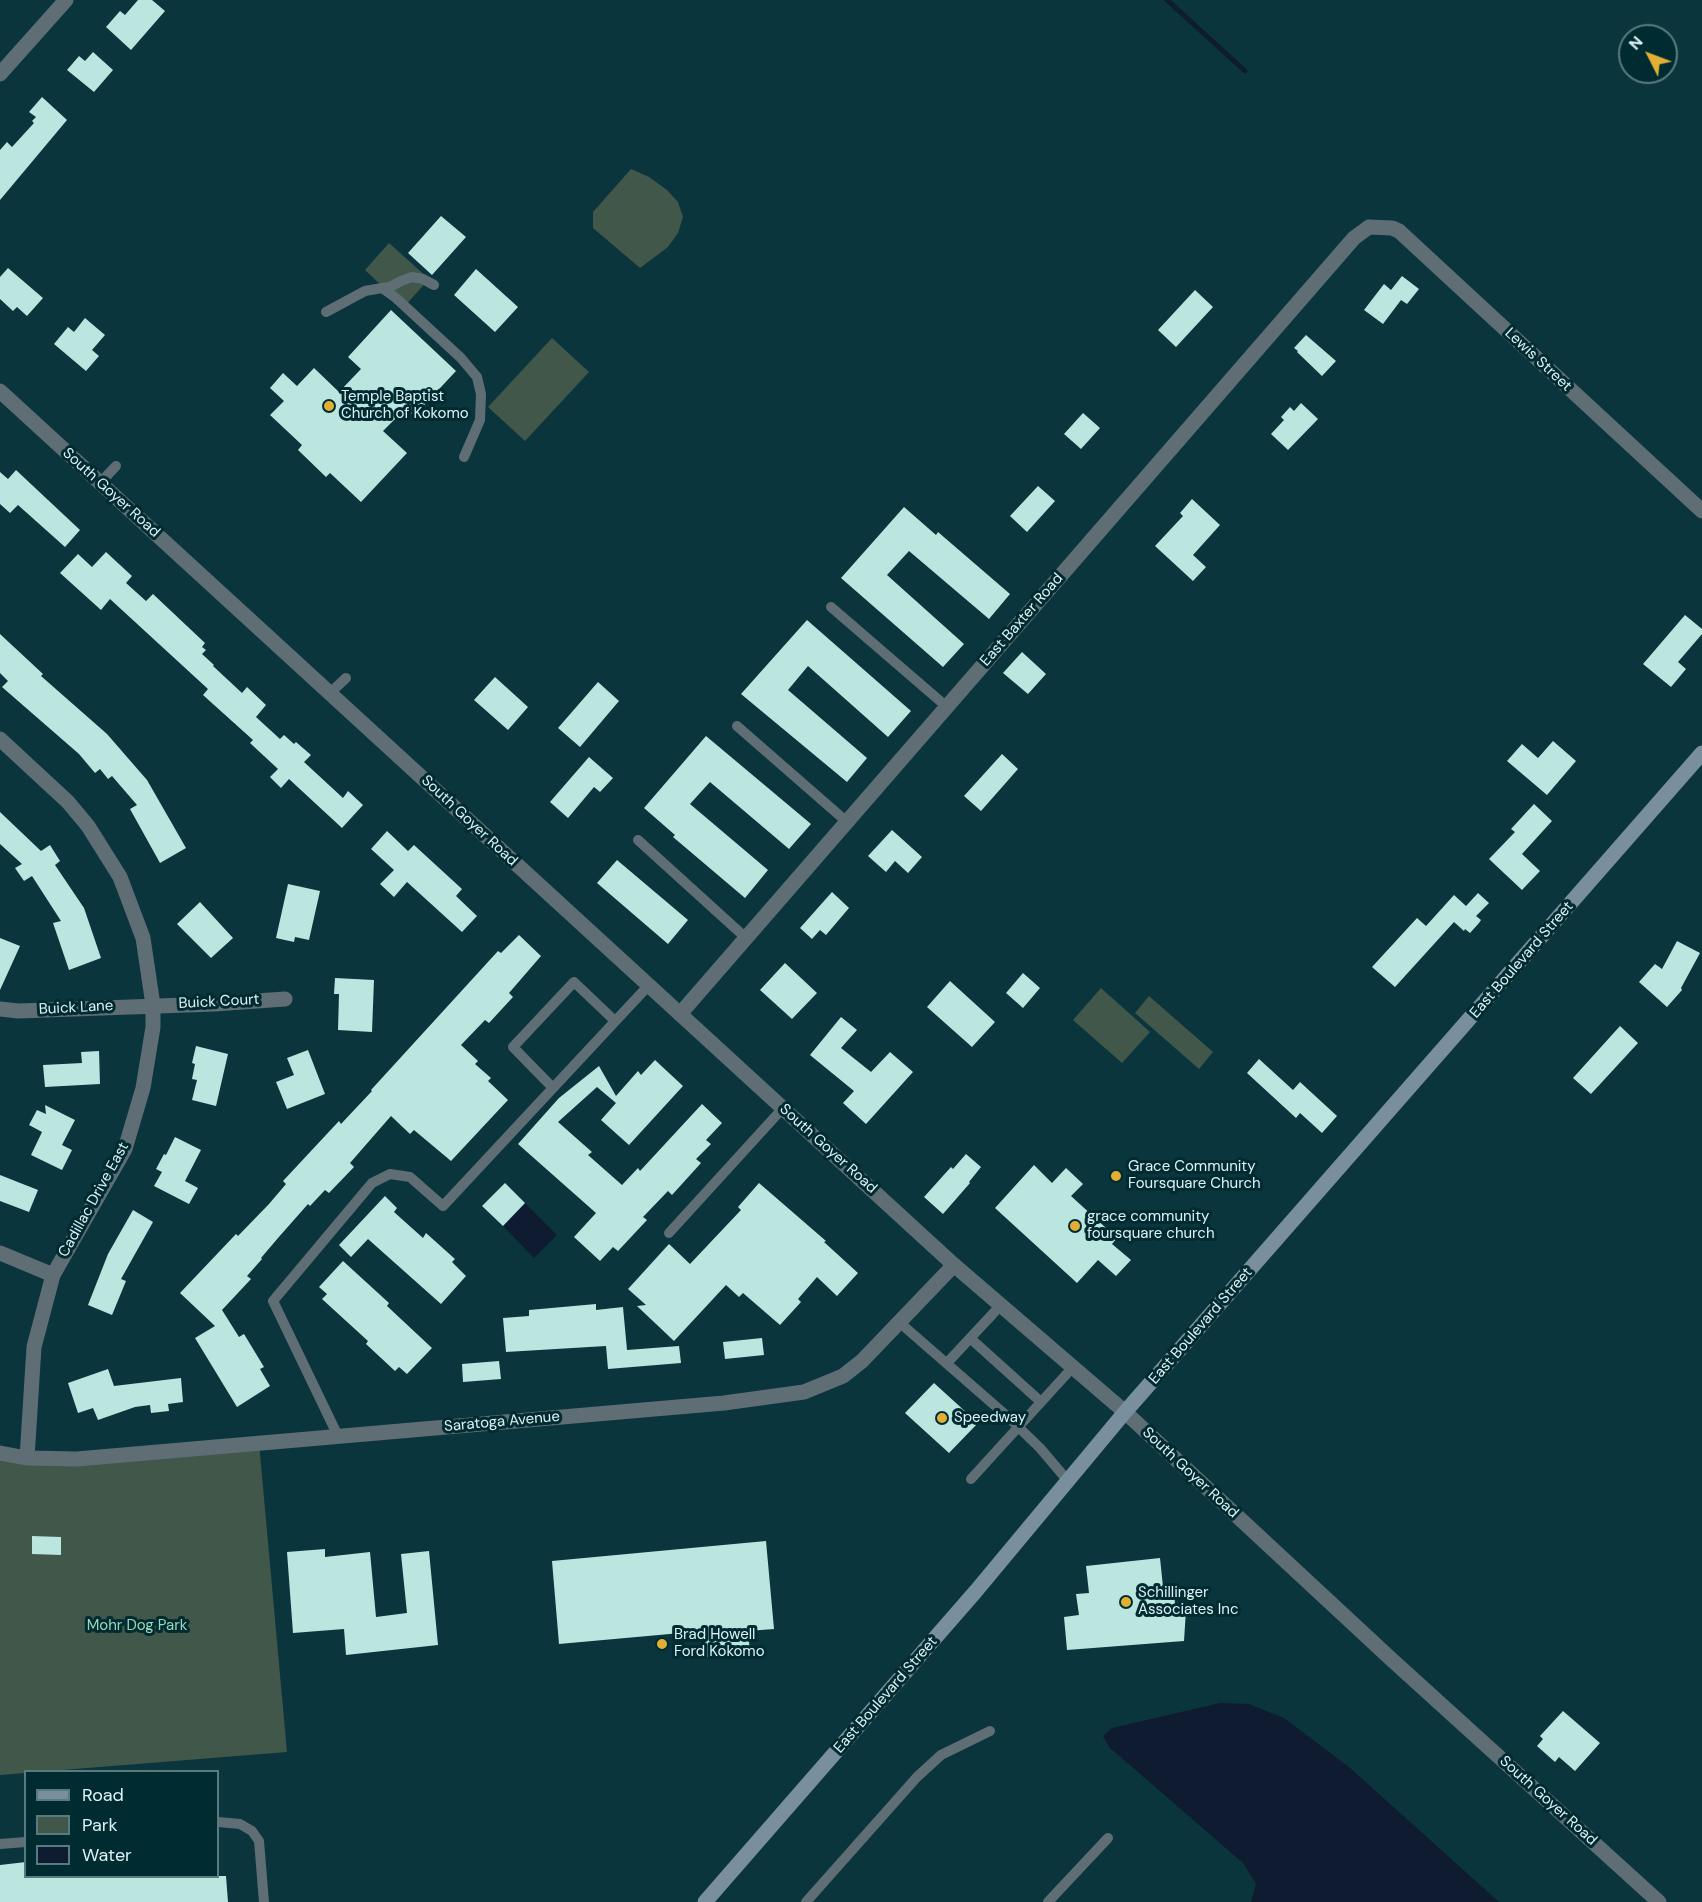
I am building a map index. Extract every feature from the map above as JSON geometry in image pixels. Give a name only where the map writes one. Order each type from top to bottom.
[{"type":"main road","name":"East Boulevard Street","points":[[705,1902],[976,1592],[1125,1412],[1702,753]]},
{"type":"street","points":[[0,74],[66,0]]},
{"type":"street","name":"Lewis Street","points":[[1367,229],[1369,227],[1392,228],[1399,231],[1702,512]]},
{"type":"street","name":"East Baxter Road","points":[[680,1014],[1354,237],[1367,229]]},
{"type":"street","name":"South Goyer Road","points":[[0,391],[954,1264],[1125,1412],[1382,1652],[1659,1902]]},
{"type":"street","name":"Cadillac Drive East","points":[[0,740],[68,802],[88,826],[120,877],[143,938],[153,1005],[153,1027],[143,1088],[125,1149],[53,1275],[34,1347],[27,1458]]},
{"type":"street","name":"Buick Court","points":[[153,1005],[285,999]]},
{"type":"street","name":"Buick Lane","points":[[0,1009],[18,1011],[153,1005]]},
{"type":"street","points":[[0,1253],[53,1275]]},
{"type":"street","name":"Saratoga Avenue","points":[[0,1453],[27,1458],[77,1458],[724,1403],[804,1392],[843,1376],[862,1361],[954,1264]]},
{"type":"lane","points":[[326,312],[365,291],[390,287],[412,277],[423,279],[434,285]]},
{"type":"lane","points":[[382,288],[396,298],[461,358],[477,377],[481,394],[480,420],[464,458]]},
{"type":"lane","points":[[100,483],[116,466]]},
{"type":"lane","points":[[831,607],[947,707]]},
{"type":"lane","points":[[330,693],[346,678]]},
{"type":"lane","points":[[737,726],[847,822]]},
{"type":"lane","points":[[638,840],[746,938]]},
{"type":"lane","points":[[553,1088],[513,1047],[574,982],[615,1021]]},
{"type":"lane","points":[[338,1436],[273,1301],[372,1183],[390,1174],[410,1177],[443,1206],[649,985]]},
{"type":"lane","points":[[669,1233],[783,1108]]},
{"type":"lane","points":[[947,1363],[1001,1305]]},
{"type":"lane","points":[[899,1322],[1019,1427],[1068,1481]]},
{"type":"lane","points":[[970,1338],[1041,1402]]},
{"type":"lane","points":[[971,1479],[1073,1367]]},
{"type":"lane","points":[[806,1902],[917,1777],[941,1755],[990,1731]]},
{"type":"lane","points":[[219,1822],[240,1824],[252,1831],[259,1841],[264,1902]]},
{"type":"lane","points":[[1048,1902],[1108,1838]]},
{"type":"lane","points":[[0,1844],[24,1842]]},
{"type":"green space","points":[[631,169],[649,177],[667,190],[678,202],[683,217],[678,233],[668,247],[640,268],[593,228],[593,212]]},
{"type":"green space","points":[[389,243],[429,279],[404,307],[365,270]]},
{"type":"green space","points":[[552,338],[589,372],[525,441],[488,407]]},
{"type":"green space","points":[[1101,988],[1150,1032],[1122,1063],[1073,1020]]},
{"type":"green space","points":[[1149,996],[1213,1052],[1199,1069],[1135,1013]]},
{"type":"green space","name":"Mohr Dog Park","points":[[259,1443],[287,1752],[62,1770],[24,1770],[24,1773],[0,1775],[0,1453],[27,1458]]},
{"type":"water","points":[[525,1203],[557,1235],[534,1258],[503,1226]]},
{"type":"water","points":[[1220,1703],[1249,1704],[1284,1718],[1349,1767],[1499,1902],[1251,1902],[1256,1884],[1243,1863],[1109,1747],[1103,1736],[1112,1728]]},
{"type":"building","points":[[138,0],[152,0],[165,11],[131,50],[106,27],[120,11],[125,15]]},
{"type":"building","points":[[93,52],[113,70],[94,92],[67,70],[79,56],[85,61]]},
{"type":"building","points":[[42,97],[67,120],[0,200],[0,150],[7,142],[12,147],[34,123],[32,121],[36,117],[29,112]]},
{"type":"building","points":[[441,216],[466,237],[432,275],[408,253]]},
{"type":"building","points":[[8,268],[43,298],[27,316],[17,307],[13,311],[0,299],[0,277]]},
{"type":"building","points":[[476,269],[518,307],[495,332],[454,295]]},
{"type":"building","points":[[1402,276],[1419,289],[1407,304],[1401,300],[1383,324],[1364,310],[1384,284],[1391,290]]},
{"type":"building","points":[[1195,290],[1213,307],[1176,347],[1158,330]]},
{"type":"building","name":"Temple Baptist Church of Kokomo","points":[[391,310],[456,371],[414,416],[406,408],[383,431],[407,453],[361,502],[330,473],[326,477],[298,450],[302,445],[270,415],[284,401],[270,388],[283,373],[297,386],[314,368],[339,392],[361,369],[348,357]]},
{"type":"building","points":[[85,318],[105,335],[92,350],[99,356],[86,371],[54,344],[68,327],[74,332]]},
{"type":"building","points":[[1306,335],[1336,361],[1322,376],[1294,348]]},
{"type":"building","points":[[1301,403],[1318,419],[1288,450],[1271,434],[1284,420],[1281,417],[1290,407],[1294,411]]},
{"type":"building","points":[[1083,413],[1100,428],[1081,449],[1064,434]]},
{"type":"building","points":[[16,470],[80,530],[65,547],[18,505],[10,513],[0,504],[0,472],[8,479]]},
{"type":"building","points":[[1038,486],[1055,501],[1027,532],[1010,516]]},
{"type":"building","points":[[1192,499],[1220,525],[1193,555],[1206,567],[1193,581],[1155,546],[1183,516],[1180,513]]},
{"type":"building","points":[[904,507],[936,535],[938,532],[1010,594],[989,619],[909,551],[887,575],[964,644],[943,667],[841,578]]},
{"type":"building","points":[[106,552],[132,576],[126,583],[146,601],[153,594],[205,643],[202,647],[206,650],[202,654],[213,666],[242,693],[247,687],[266,705],[256,717],[280,739],[284,735],[311,755],[304,762],[343,798],[348,791],[363,805],[342,828],[289,779],[281,788],[270,777],[278,769],[250,743],[253,740],[203,695],[208,689],[110,599],[101,610],[60,573],[78,554],[92,567]]},
{"type":"building","points":[[1685,615],[1702,629],[1702,634],[1678,662],[1686,669],[1671,687],[1643,664]]},
{"type":"building","points":[[807,620],[911,711],[888,737],[808,666],[788,690],[867,758],[847,782],[741,694]]},
{"type":"building","points":[[0,634],[43,674],[41,676],[107,734],[147,780],[186,848],[160,863],[130,809],[137,805],[112,776],[108,779],[100,769],[95,773],[79,754],[2,687],[8,681],[0,673]]},
{"type":"building","points":[[1022,652],[1046,674],[1028,694],[1003,673]]},
{"type":"building","points":[[495,677],[528,707],[508,730],[474,700]]},
{"type":"building","points":[[598,682],[619,701],[580,747],[558,728]]},
{"type":"building","points":[[706,736],[811,824],[789,849],[710,782],[690,804],[768,870],[745,898],[673,837],[675,835],[644,808]]},
{"type":"building","points":[[1553,741],[1576,761],[1547,795],[1507,761],[1522,744],[1538,758]]},
{"type":"building","points":[[1002,754],[1018,769],[981,811],[964,796]]},
{"type":"building","points":[[589,757],[613,778],[600,792],[594,787],[568,818],[550,802]]},
{"type":"building","points":[[1534,804],[1552,821],[1522,854],[1540,871],[1522,890],[1489,859],[1515,832],[1511,829]]},
{"type":"building","points":[[0,812],[41,851],[50,845],[60,861],[55,865],[84,908],[101,958],[69,970],[53,923],[61,921],[32,876],[24,881],[15,868],[22,864],[0,844]]},
{"type":"building","points":[[892,830],[922,857],[908,873],[895,861],[886,872],[868,856]]},
{"type":"building","points":[[387,831],[408,851],[414,845],[462,889],[456,896],[477,916],[462,932],[407,882],[394,897],[380,884],[394,870],[371,849]]},
{"type":"building","points":[[617,860],[688,920],[668,944],[597,883]]},
{"type":"building","points":[[288,884],[320,891],[309,940],[295,937],[294,942],[276,938]]},
{"type":"building","points":[[832,892],[849,908],[826,935],[820,930],[812,939],[800,928]]},
{"type":"building","points":[[1478,893],[1489,903],[1476,916],[1481,920],[1479,923],[1470,933],[1454,922],[1395,987],[1372,967],[1417,918],[1426,926],[1454,895],[1466,906]]},
{"type":"building","points":[[200,902],[233,938],[211,958],[177,924]]},
{"type":"building","points":[[519,935],[541,956],[509,993],[513,997],[489,1023],[485,1020],[461,1045],[478,1061],[475,1064],[491,1078],[488,1081],[508,1100],[451,1161],[414,1130],[410,1134],[391,1116],[350,1163],[354,1167],[329,1193],[325,1190],[310,1206],[308,1204],[247,1276],[251,1279],[222,1310],[239,1337],[244,1334],[264,1367],[260,1369],[270,1386],[237,1407],[195,1338],[215,1326],[180,1293],[236,1234],[238,1236],[269,1204],[286,1184],[283,1181],[339,1121],[341,1124],[372,1091],[498,951],[501,953]]},
{"type":"building","points":[[0,938],[20,946],[0,990]]},
{"type":"building","points":[[1677,941],[1700,953],[1682,990],[1667,1007],[1639,982],[1655,964],[1662,969]]},
{"type":"building","points":[[785,963],[817,993],[792,1019],[760,990]]},
{"type":"building","points":[[1023,973],[1040,988],[1023,1008],[1006,993]]},
{"type":"building","points":[[335,978],[374,980],[372,1032],[338,1030],[339,994],[334,994]]},
{"type":"building","points":[[950,981],[995,1022],[972,1047],[927,1007]]},
{"type":"building","points":[[841,1017],[857,1030],[841,1048],[871,1072],[890,1052],[913,1072],[866,1124],[843,1103],[854,1091],[810,1055]]},
{"type":"building","points":[[1620,1026],[1638,1043],[1591,1094],[1573,1078]]},
{"type":"building","points":[[196,1046],[228,1054],[216,1106],[192,1100],[197,1080],[192,1079],[195,1064],[192,1063]]},
{"type":"building","points":[[308,1050],[325,1094],[287,1109],[276,1082],[294,1075],[287,1058]]},
{"type":"building","points":[[99,1051],[100,1084],[45,1087],[43,1065],[82,1063],[81,1052]]},
{"type":"building","points":[[1259,1059],[1293,1090],[1300,1082],[1337,1116],[1322,1133],[1300,1113],[1296,1118],[1247,1073]]},
{"type":"building","points":[[655,1060],[683,1086],[629,1145],[601,1120],[616,1103],[597,1087],[558,1122],[592,1152],[588,1155],[622,1185],[638,1168],[640,1171],[702,1104],[722,1123],[706,1140],[711,1144],[696,1159],[701,1163],[672,1195],[668,1191],[643,1217],[647,1220],[618,1251],[613,1247],[600,1261],[574,1237],[596,1213],[518,1144],[559,1098],[599,1066],[616,1096],[638,1071],[641,1075]]},
{"type":"building","points":[[45,1105],[75,1120],[62,1145],[72,1150],[62,1170],[31,1155],[42,1132],[29,1125],[37,1110],[46,1114]]},
{"type":"building","points":[[175,1137],[201,1150],[185,1181],[198,1188],[189,1204],[154,1186],[162,1172],[156,1169]]},
{"type":"building","points":[[966,1154],[981,1167],[943,1214],[924,1197]]},
{"type":"building","name":"grace community foursquare church","points":[[1034,1165],[1052,1183],[1066,1168],[1083,1184],[1071,1196],[1117,1238],[1112,1244],[1131,1260],[1116,1276],[1098,1260],[1077,1283],[995,1208]]},
{"type":"building","points":[[0,1175],[38,1190],[29,1212],[0,1201]]},
{"type":"building","points":[[505,1183],[525,1203],[503,1226],[482,1206]]},
{"type":"building","points":[[759,1183],[826,1241],[824,1242],[858,1273],[837,1296],[817,1277],[798,1299],[801,1302],[780,1325],[743,1293],[739,1297],[726,1285],[674,1341],[637,1306],[646,1305],[628,1289],[669,1244],[690,1264],[741,1210],[738,1207]]},
{"type":"building","points":[[385,1196],[397,1208],[394,1212],[423,1238],[426,1233],[455,1259],[452,1262],[466,1276],[441,1304],[368,1239],[351,1257],[339,1245]]},
{"type":"building","points":[[133,1210],[153,1222],[121,1279],[126,1281],[112,1315],[88,1305],[108,1254]]},
{"type":"building","points":[[343,1261],[389,1303],[387,1306],[432,1348],[407,1374],[399,1367],[395,1371],[366,1344],[368,1341],[322,1299],[327,1294],[319,1287]]},
{"type":"building","points":[[596,1304],[596,1310],[623,1307],[627,1350],[679,1346],[681,1363],[608,1369],[606,1346],[506,1352],[503,1318],[529,1316],[529,1310]]},
{"type":"building","points":[[762,1338],[764,1355],[725,1359],[723,1342]]},
{"type":"building","points":[[499,1361],[501,1379],[463,1382],[462,1364]]},
{"type":"building","points":[[108,1369],[114,1386],[181,1378],[183,1402],[168,1404],[169,1411],[151,1413],[150,1405],[135,1407],[98,1420],[93,1408],[78,1413],[68,1383]]},
{"type":"building","name":"Speedway","points":[[934,1383],[978,1423],[949,1453],[905,1413]]},
{"type":"building","points":[[32,1536],[61,1537],[61,1555],[32,1554]]},
{"type":"building","points":[[766,1541],[774,1629],[748,1631],[750,1653],[706,1657],[703,1631],[559,1644],[552,1561]]},
{"type":"building","points":[[325,1549],[325,1557],[370,1552],[376,1617],[407,1613],[401,1554],[429,1551],[438,1645],[346,1655],[344,1629],[293,1633],[287,1552]]},
{"type":"building","name":"Schillinger Associates Inc","points":[[1160,1558],[1163,1587],[1173,1586],[1176,1611],[1186,1610],[1184,1641],[1067,1650],[1064,1617],[1079,1615],[1076,1594],[1089,1593],[1086,1566]]},
{"type":"building","points":[[1563,1711],[1600,1743],[1575,1771],[1559,1757],[1555,1762],[1537,1746],[1543,1739],[1540,1736]]},
{"type":"building","points":[[24,1862],[24,1878],[219,1878],[219,1876],[226,1876],[228,1902],[0,1902],[0,1865]]},
{"type":"waterway","points":[[1167,0],[1245,71]]},
{"type":"place","name":"Temple Baptist Church of Kokomo","points":[[329,406]]},
{"type":"place","name":"Grace Community Foursquare Church","points":[[1116,1176]]},
{"type":"place","name":"grace community foursquare church","points":[[1075,1226]]},
{"type":"place","name":"Speedway","points":[[942,1418]]},
{"type":"place","name":"Schillinger Associates Inc","points":[[1126,1602]]},
{"type":"place","name":"Brad Howell Ford Kokomo","points":[[662,1644]]}]
